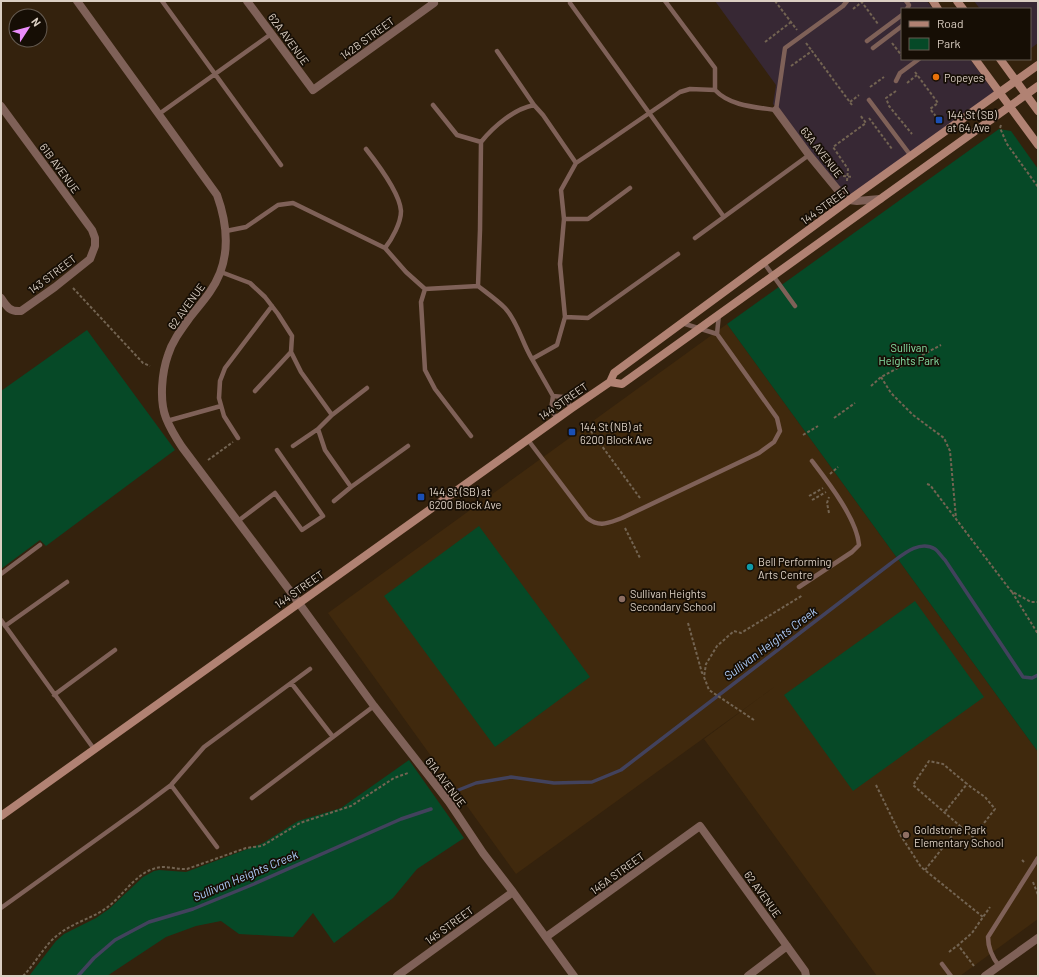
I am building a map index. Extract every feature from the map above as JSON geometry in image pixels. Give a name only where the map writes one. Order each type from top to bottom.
[{"type":"main road","points":[[976,60],[1038,146]]},
{"type":"main road","points":[[1001,60],[1038,111]]},
{"type":"main road","name":"144 STREET","points":[[1,816],[298,602],[610,382],[614,373],[849,200],[1038,65]]},
{"type":"main road","name":"144 STREET","points":[[610,382],[622,384],[1038,86]]},
{"type":"street","name":"62 AVENUE","points":[[77,1],[217,195],[223,212],[226,231],[225,254],[221,272],[211,292],[177,335],[168,355],[162,399],[167,421],[182,447],[298,602]]},
{"type":"street","name":"62A AVENUE","points":[[247,1],[313,90]]},
{"type":"street","name":"142B STREET","points":[[313,90],[433,2]]},
{"type":"street","name":"61B AVENUE","points":[[1,106],[92,230],[95,238],[95,246]]},
{"type":"street","name":"63A AVENUE","points":[[776,110],[809,155],[837,189],[849,200]]},
{"type":"street","points":[[849,200],[857,201],[880,199]]},
{"type":"street","name":"143 STREET","points":[[1,298],[14,312],[21,311],[90,259],[95,246]]},
{"type":"street","name":"61A AVENUE","points":[[298,602],[374,706],[449,802],[483,853],[574,976]]},
{"type":"street","name":"62 AVENUE","points":[[700,826],[787,946],[805,972],[806,976]]},
{"type":"street","name":"145A STREET","points":[[546,938],[700,826]]},
{"type":"street","name":"145 STREET","points":[[397,976],[513,892]]},
{"type":"street","points":[[985,976],[1038,938]]},
{"type":"street","points":[[748,976],[787,946]]},
{"type":"lane","points":[[162,1],[281,165]]},
{"type":"lane","points":[[570,1],[649,114],[724,216]]},
{"type":"lane","points":[[665,1],[716,68],[715,90]]},
{"type":"lane","points":[[532,359],[557,345],[564,317],[560,264],[564,219],[561,190],[576,163],[680,92],[690,89],[715,90],[739,105],[776,110],[785,48],[843,6],[847,1]]},
{"type":"lane","points":[[867,41],[901,16]]},
{"type":"lane","points":[[873,48],[901,27]]},
{"type":"lane","points":[[159,114],[271,34]]},
{"type":"lane","points":[[497,51],[576,163]]},
{"type":"lane","points":[[896,81],[900,73],[918,60]]},
{"type":"lane","points":[[869,100],[911,156]]},
{"type":"lane","points":[[433,105],[456,135],[481,142]]},
{"type":"lane","points":[[478,286],[481,142],[492,129],[524,107],[534,105]]},
{"type":"lane","points":[[366,149],[396,193],[401,211],[395,234],[385,248]]},
{"type":"lane","points":[[694,238],[809,155]]},
{"type":"lane","points":[[564,219],[588,219],[630,188]]},
{"type":"lane","points":[[226,231],[246,227],[278,205],[293,204],[385,248],[406,272],[425,289],[478,286],[506,309],[516,324],[524,347],[553,396],[551,410],[557,418]]},
{"type":"lane","points":[[564,317],[588,318],[678,254]]},
{"type":"lane","points":[[764,263],[795,306]]},
{"type":"lane","points":[[221,272],[250,283],[272,306],[292,336],[291,352],[301,372],[332,415]]},
{"type":"lane","points":[[425,289],[421,302],[425,370],[435,389],[471,436]]},
{"type":"lane","points":[[238,438],[224,416],[219,398],[220,381],[226,368],[272,306]]},
{"type":"lane","points":[[717,334],[719,314]]},
{"type":"lane","points":[[528,440],[587,518],[593,523],[600,525],[622,518],[759,453],[774,442],[780,431],[777,418],[717,334],[682,323]]},
{"type":"lane","points":[[255,391],[291,352]]},
{"type":"lane","points":[[293,446],[318,429],[332,415],[367,388]]},
{"type":"lane","points":[[553,396],[563,397],[572,408]]},
{"type":"lane","points":[[167,421],[221,406]]},
{"type":"lane","points":[[318,429],[325,450],[352,486]]},
{"type":"lane","points":[[334,501],[352,486],[408,446]]},
{"type":"lane","points":[[238,521],[275,493],[302,530],[323,516],[277,450]]},
{"type":"lane","points":[[799,588],[852,552],[859,545],[858,534],[836,492],[812,461]]},
{"type":"lane","points":[[1,574],[40,545]]},
{"type":"lane","points":[[5,626],[67,582]]},
{"type":"lane","points":[[1,620],[94,749]]},
{"type":"lane","points":[[54,695],[115,650]]},
{"type":"lane","points":[[1,908],[139,809],[170,785],[204,747],[292,684],[310,669]]},
{"type":"lane","points":[[292,684],[332,737]]},
{"type":"lane","points":[[252,798],[374,706]]},
{"type":"lane","points":[[170,785],[217,847]]},
{"type":"lane","points":[[999,966],[988,947],[988,938],[1038,858]]},
{"type":"lane","points":[[942,964],[951,976]]},
{"type":"path","points":[[775,1],[798,31]]},
{"type":"path","points":[[853,9],[862,2],[880,27]]},
{"type":"path","points":[[765,42],[791,22]]},
{"type":"path","points":[[890,40],[901,55]]},
{"type":"path","points":[[806,42],[852,104]]},
{"type":"path","points":[[790,72],[791,66],[812,51]]},
{"type":"path","points":[[913,69],[938,103],[930,109],[938,120]]},
{"type":"path","points":[[907,83],[918,75]]},
{"type":"path","points":[[870,87],[884,77]]},
{"type":"path","points":[[896,91],[886,98],[912,134]]},
{"type":"path","points":[[850,102],[859,95]]},
{"type":"path","points":[[860,116],[865,121]]},
{"type":"path","points":[[847,181],[848,169],[833,147],[866,123],[865,121],[872,116]]},
{"type":"path","points":[[869,118],[892,149]]},
{"type":"path","points":[[1002,122],[1000,128],[1007,144],[1038,188]]},
{"type":"path","points":[[843,176],[853,177]]},
{"type":"path","points":[[73,288],[143,363],[150,366]]},
{"type":"path","points":[[871,386],[881,377],[941,345]]},
{"type":"path","points":[[881,377],[891,393],[913,415],[944,438],[950,451],[956,518]]},
{"type":"path","points":[[834,418],[855,403]]},
{"type":"path","points":[[585,423],[640,498]]},
{"type":"path","points":[[804,435],[818,426]]},
{"type":"path","points":[[208,460],[233,442]]},
{"type":"path","points":[[829,474],[838,467]]},
{"type":"path","points":[[927,484],[956,518],[1011,591],[1038,634]]},
{"type":"path","points":[[809,496],[824,488]]},
{"type":"path","points":[[812,500],[825,493]]},
{"type":"path","points":[[829,513],[826,502],[830,496]]},
{"type":"path","points":[[626,528],[640,558]]},
{"type":"path","points":[[754,720],[720,699],[709,690],[704,677],[706,664],[717,646],[734,631],[741,633],[803,595],[799,588]]},
{"type":"path","points":[[1011,591],[1031,602],[1038,602]]},
{"type":"path","points":[[688,623],[702,673],[705,673]]},
{"type":"path","points":[[929,761],[943,764],[985,797],[995,809],[973,837],[944,813],[912,785],[929,761]]},
{"type":"path","points":[[23,976],[57,935],[98,914],[109,906],[145,873],[155,868],[168,867],[187,869],[246,848],[262,846],[300,823],[352,806],[394,778],[408,773]]},
{"type":"path","points":[[944,813],[967,784]]},
{"type":"path","points":[[876,785],[901,836],[921,867],[983,918]]},
{"type":"path","points":[[925,870],[960,826]]},
{"type":"path","points":[[1032,880],[1038,896]]},
{"type":"path","points":[[949,952],[972,933],[990,907]]},
{"type":"path","points":[[958,945],[974,966]]},
{"type":"shaded area","points":[[715,1],[927,1],[932,8],[901,8],[901,60],[971,60],[994,92],[845,199],[773,104],[776,85]]},
{"type":"shaded area","points":[[974,1],[1038,1],[1038,43],[1031,48],[1031,8],[979,8]]},
{"type":"shaded area","name":"Sullivan Heights Secondary School","points":[[727,324],[1038,752],[1038,919],[960,976],[877,976],[704,739],[777,685],[516,874],[328,613]]},
{"type":"green space","name":"Sullivan Heights Park","points":[[999,129],[1011,131],[1038,169],[1038,752],[727,324]]},
{"type":"green space","points":[[87,330],[175,450],[46,546],[40,540],[1,569],[1,391]]},
{"type":"green space","points":[[479,526],[590,677],[495,747],[384,596]]},
{"type":"green space","points":[[915,601],[984,697],[853,791],[784,695]]},
{"type":"green space","points":[[409,760],[464,838],[417,869],[393,898],[334,943],[313,913],[293,937],[239,934],[221,921],[196,926],[166,937],[107,976],[29,976],[56,941],[64,934],[96,918],[109,909],[143,877],[159,870],[186,872],[263,843],[298,821],[341,808]]},
{"type":"waterway","name":"Sullivan Heights Creek","points":[[456,791],[476,783],[511,777],[554,783],[592,782],[621,770],[899,557],[917,547],[929,546],[935,549],[945,560],[1023,677],[1032,678],[1038,675]]},
{"type":"waterway","name":"Sullivan Heights Creek","points":[[78,976],[94,958],[115,940],[149,922],[193,909],[254,884],[401,819],[431,809]]},
{"type":"place","name":"Popeyes","points":[[936,77]]},
{"type":"place","name":"144 St (SB) at 64 Ave","points":[[939,120]]},
{"type":"place","name":"144 St (NB) at 6200 Block Ave","points":[[572,432]]},
{"type":"place","name":"144 St (SB) at 6200 Block Ave","points":[[421,497]]},
{"type":"place","name":"Bell Performing Arts Centre","points":[[750,567]]},
{"type":"place","name":"Sullivan Heights Secondary School","points":[[622,599]]},
{"type":"place","name":"Goldstone Park Elementary School","points":[[906,835]]}]
